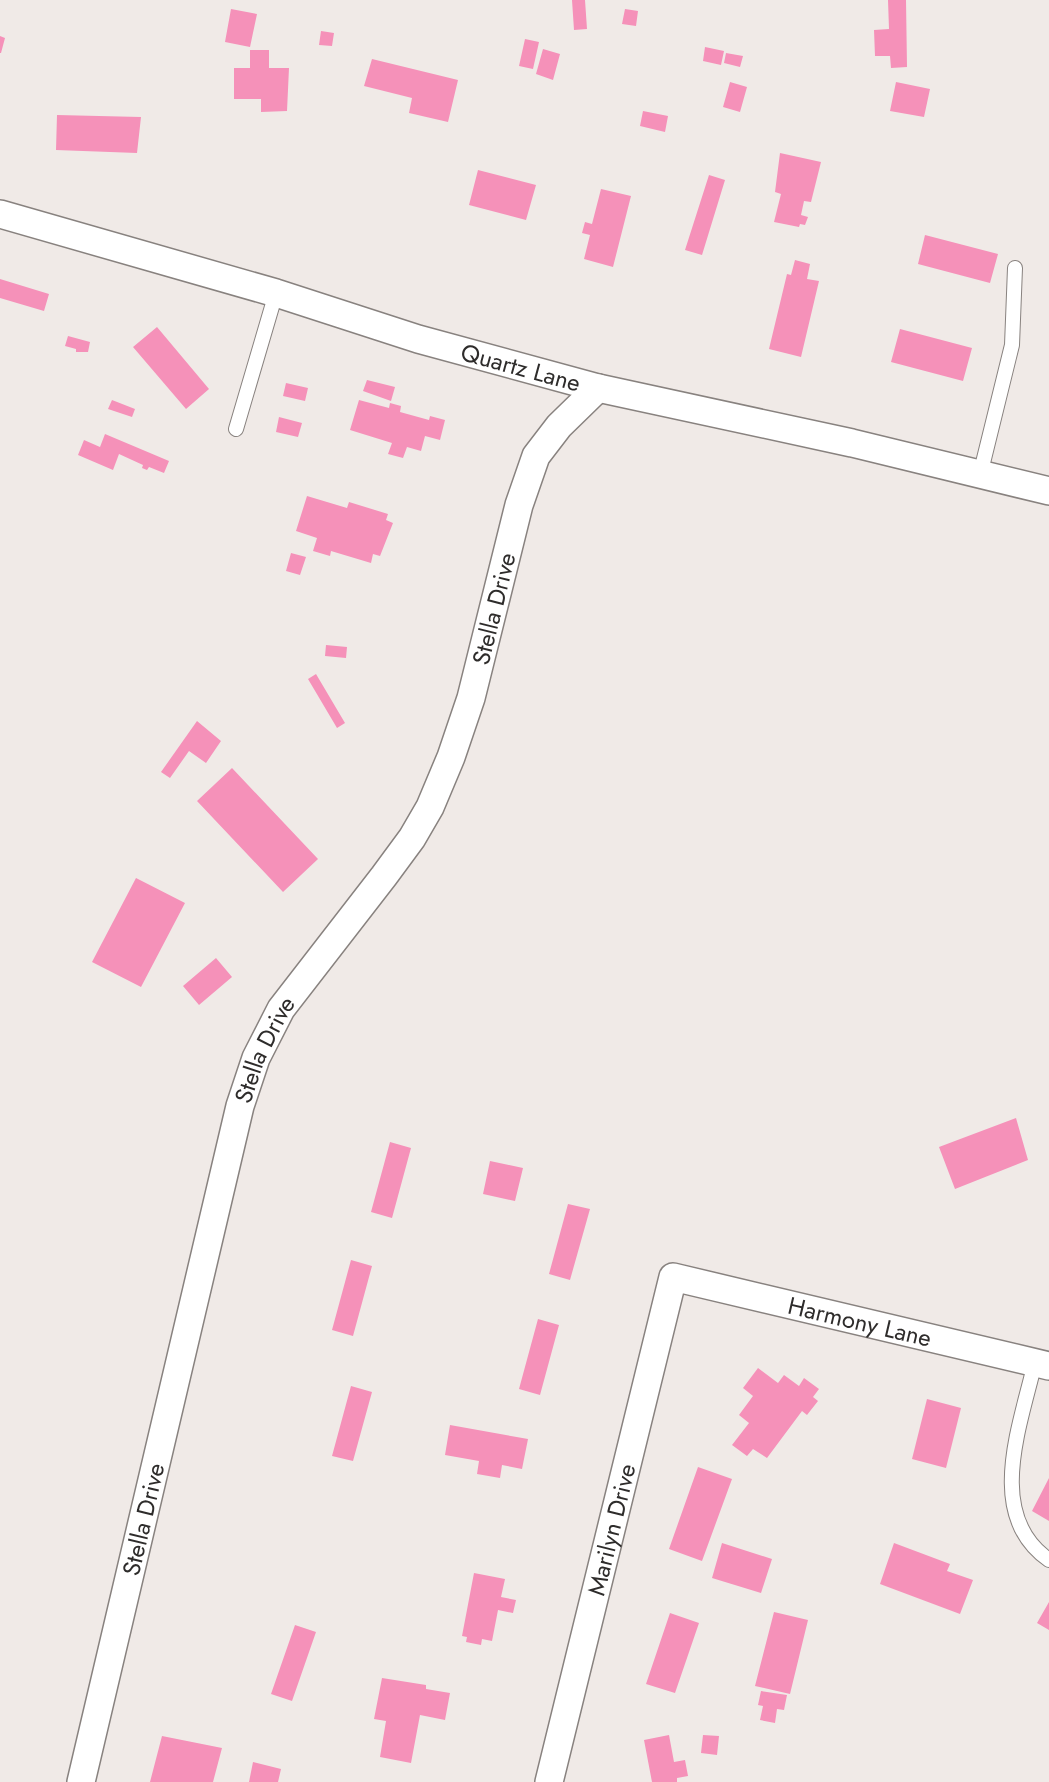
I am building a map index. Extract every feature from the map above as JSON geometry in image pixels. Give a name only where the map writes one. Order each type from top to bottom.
[{"type":"street","name":"Quartz Lane","points":[[0,214],[276,293],[418,339],[598,388],[852,443],[1049,491]]},
{"type":"street","name":"Stella Drive","points":[[81,1782],[240,1106],[256,1058],[281,1009],[384,876],[412,838],[430,807],[451,757],[471,698],[519,505],[536,456],[559,426],[598,388]]},
{"type":"street","name":"Harmony Lane","points":[[673,1277],[1042,1364]]},
{"type":"street","name":"Marilyn Drive","points":[[549,1782],[673,1277]]},
{"type":"lane","points":[[980,475],[1012,345],[1016,268]]},
{"type":"lane","points":[[236,429],[276,293]]},
{"type":"lane","points":[[1042,1364],[1010,1474],[1014,1508],[1024,1533],[1039,1553],[1049,1560]]},
{"type":"building","points":[[572,0],[585,0],[587,29],[574,30]]},
{"type":"building","points":[[888,0],[906,0],[907,67],[891,68],[890,56],[875,56],[874,30],[889,29]]},
{"type":"building","points":[[231,9],[257,14],[250,47],[225,42]]},
{"type":"building","points":[[625,9],[638,11],[636,26],[622,24]]},
{"type":"building","points":[[321,31],[334,33],[332,46],[319,45]]},
{"type":"building","points":[[0,36],[5,38],[1,53],[0,53]]},
{"type":"building","points":[[525,39],[539,42],[533,69],[519,66]]},
{"type":"building","points":[[705,47],[724,51],[721,65],[703,61]]},
{"type":"building","points":[[543,49],[560,54],[553,80],[536,74]]},
{"type":"building","points":[[250,50],[269,50],[269,68],[289,68],[287,111],[261,112],[261,99],[234,99],[234,68],[250,68]]},
{"type":"building","points":[[726,53],[743,56],[740,67],[724,63]]},
{"type":"building","points":[[372,59],[458,80],[448,122],[409,113],[412,98],[364,86]]},
{"type":"building","points":[[730,82],[747,87],[740,112],[723,107]]},
{"type":"building","points":[[896,82],[930,89],[924,117],[890,111]]},
{"type":"building","points":[[643,111],[668,116],[665,132],[640,126]]},
{"type":"building","points":[[57,115],[141,117],[137,153],[56,150]]},
{"type":"building","points":[[780,153],[821,162],[811,202],[804,201],[801,215],[808,217],[805,225],[800,224],[799,227],[774,222],[781,194],[775,192]]},
{"type":"building","points":[[478,170],[536,185],[526,220],[469,205]]},
{"type":"building","points":[[709,175],[725,180],[702,255],[685,250]]},
{"type":"building","points":[[601,189],[631,196],[613,267],[584,259],[590,235],[582,233],[585,222],[592,224]]},
{"type":"building","points":[[925,235],[998,254],[990,283],[918,264]]},
{"type":"building","points":[[795,260],[810,264],[807,279],[819,281],[801,357],[769,349],[787,274],[791,275]]},
{"type":"building","points":[[0,279],[49,294],[44,311],[0,298]]},
{"type":"building","points":[[157,327],[209,389],[186,409],[133,347]]},
{"type":"building","points":[[900,329],[972,348],[963,381],[891,362]]},
{"type":"building","points":[[68,336],[90,342],[88,352],[76,352],[76,349],[65,346]]},
{"type":"building","points":[[367,380],[395,387],[391,401],[363,391]]},
{"type":"building","points":[[286,383],[308,388],[305,401],[283,396]]},
{"type":"building","points":[[112,400],[135,409],[132,417],[108,409]]},
{"type":"building","points":[[359,400],[389,408],[390,403],[401,406],[400,412],[429,420],[430,416],[445,420],[440,440],[425,436],[421,451],[407,447],[403,458],[388,454],[392,443],[350,430]]},
{"type":"building","points":[[279,417],[302,423],[298,437],[276,432]]},
{"type":"building","points":[[105,434],[169,461],[164,473],[149,467],[147,470],[142,468],[143,465],[119,454],[113,470],[78,455],[84,440],[100,447]]},
{"type":"building","points":[[307,496],[347,508],[349,502],[388,514],[386,520],[393,523],[380,556],[373,554],[371,563],[331,551],[330,556],[313,551],[317,538],[296,531]]},
{"type":"building","points":[[291,553],[306,557],[300,575],[286,571]]},
{"type":"building","points":[[326,645],[347,647],[346,658],[325,656]]},
{"type":"building","points":[[316,674],[345,723],[337,728],[308,679]]},
{"type":"building","points":[[197,721],[221,741],[206,763],[189,751],[170,778],[161,772]]},
{"type":"building","points":[[232,768],[318,859],[283,892],[197,801]]},
{"type":"building","points":[[136,878],[185,903],[141,987],[92,962]]},
{"type":"building","points":[[216,958],[232,977],[199,1005],[183,986]]},
{"type":"building","points":[[1016,1118],[1028,1160],[955,1189],[939,1147]]},
{"type":"building","points":[[390,1142],[411,1148],[392,1218],[371,1212]]},
{"type":"building","points":[[490,1161],[523,1168],[515,1201],[483,1194]]},
{"type":"building","points":[[568,1204],[590,1209],[570,1280],[549,1274]]},
{"type":"building","points":[[351,1260],[372,1266],[353,1336],[332,1330]]},
{"type":"building","points":[[538,1319],[559,1325],[540,1395],[519,1389]]},
{"type":"building","points":[[758,1368],[778,1383],[784,1375],[799,1386],[804,1378],[819,1389],[813,1397],[818,1401],[807,1415],[802,1411],[767,1458],[753,1449],[747,1456],[732,1445],[749,1423],[739,1415],[753,1396],[743,1388]]},
{"type":"building","points":[[351,1386],[372,1392],[353,1461],[332,1456]]},
{"type":"building","points":[[927,1399],[961,1408],[946,1468],[912,1459]]},
{"type":"building","points":[[450,1425],[528,1439],[522,1469],[502,1465],[500,1478],[477,1474],[479,1461],[445,1455]]},
{"type":"building","points":[[698,1467],[732,1479],[702,1561],[669,1549]]},
{"type":"building","points":[[1049,1478],[1049,1521],[1032,1511]]},
{"type":"building","points":[[722,1543],[772,1559],[761,1593],[712,1578]]},
{"type":"building","points":[[894,1543],[950,1564],[947,1571],[973,1580],[960,1614],[880,1584]]},
{"type":"building","points":[[474,1573],[505,1579],[501,1597],[516,1600],[513,1613],[498,1610],[492,1641],[482,1639],[481,1645],[466,1642],[467,1637],[462,1636]]},
{"type":"building","points":[[1049,1602],[1049,1630],[1037,1623]]},
{"type":"building","points":[[774,1612],[808,1620],[790,1694],[755,1686]]},
{"type":"building","points":[[670,1613],[699,1623],[675,1693],[646,1684]]},
{"type":"building","points":[[295,1625],[316,1632],[292,1701],[271,1694]]},
{"type":"building","points":[[382,1678],[426,1685],[426,1689],[450,1693],[445,1720],[420,1715],[411,1763],[380,1757],[386,1721],[374,1719]]},
{"type":"building","points":[[761,1691],[787,1695],[784,1710],[777,1709],[775,1723],[760,1720],[763,1706],[758,1705]]},
{"type":"building","points":[[669,1735],[674,1762],[685,1760],[688,1776],[677,1778],[677,1782],[652,1782],[644,1740]]},
{"type":"building","points":[[703,1735],[719,1736],[717,1755],[701,1753]]},
{"type":"building","points":[[162,1736],[222,1748],[213,1782],[150,1782]]},
{"type":"building","points":[[253,1762],[281,1769],[278,1782],[249,1782]]}]
